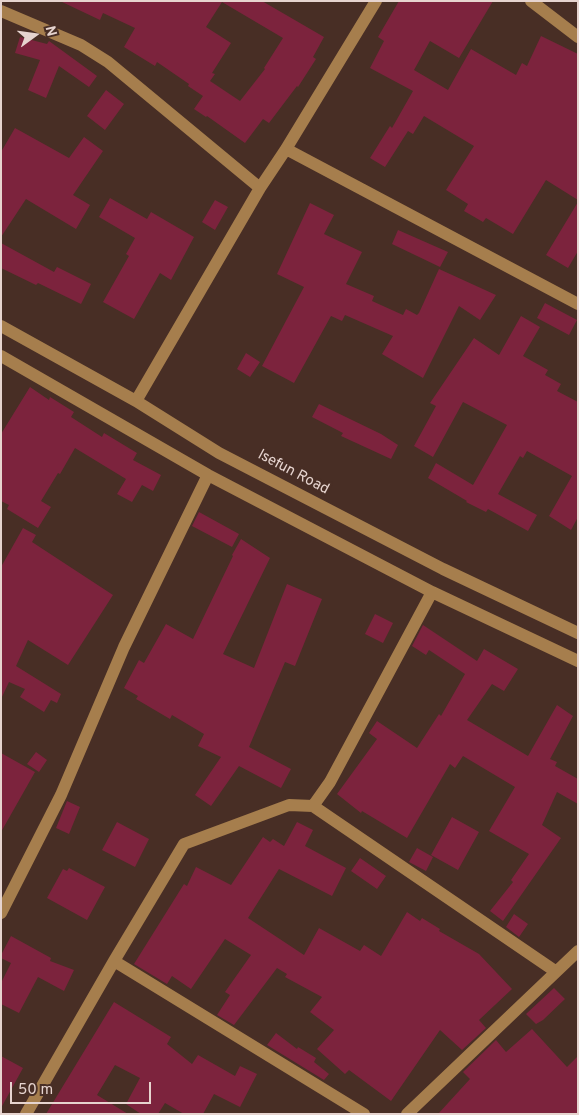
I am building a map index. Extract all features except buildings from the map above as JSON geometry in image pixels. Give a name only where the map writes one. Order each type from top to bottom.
[{"type":"street","points":[[136,402],[260,188],[286,149],[376,1]]},
{"type":"street","points":[[531,1],[578,37]]},
{"type":"street","points":[[1,11],[81,45],[108,62],[260,188]]},
{"type":"street","points":[[286,149],[578,304]]},
{"type":"street","name":"Isefun Road","points":[[1,326],[136,402],[220,453],[443,569],[578,633]]},
{"type":"street","points":[[1,356],[208,475],[432,592],[578,661]]},
{"type":"street","points":[[1,913],[62,796],[124,647],[208,475]]},
{"type":"street","points":[[313,806],[330,782],[432,592]]},
{"type":"street","points":[[26,1114],[184,844],[288,805],[313,806],[555,972]]},
{"type":"street","points":[[407,1114],[578,951]]},
{"type":"street","points":[[114,961],[364,1114]]}]
